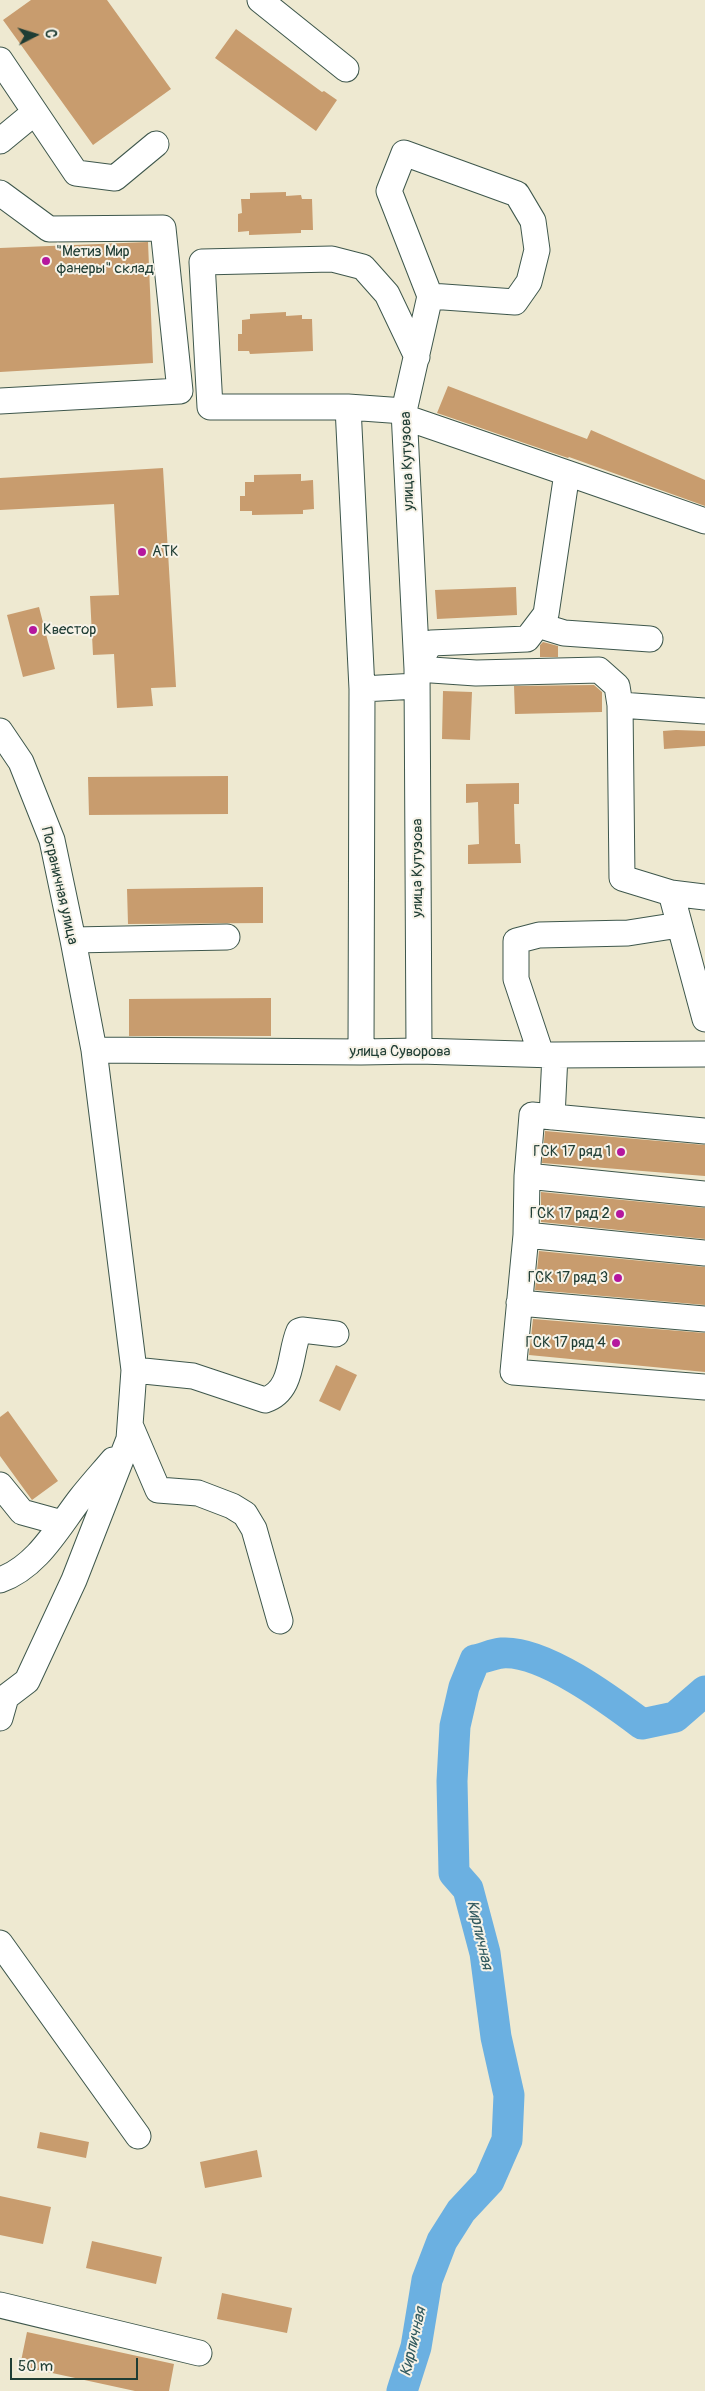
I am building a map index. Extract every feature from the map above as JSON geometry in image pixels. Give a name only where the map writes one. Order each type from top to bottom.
[{"type":"street","points":[[260,0],[346,69]]},
{"type":"street","points":[[0,60],[76,173],[114,178],[156,144]]},
{"type":"street","points":[[0,142],[34,113]]},
{"type":"street","points":[[404,153],[517,194],[533,221],[537,250],[529,282],[515,302],[430,296],[389,191],[404,153]]},
{"type":"street","points":[[0,193],[49,229],[163,228],[180,391],[0,401]]},
{"type":"street","points":[[418,357],[386,294],[363,267],[332,259],[202,262],[210,407],[348,407],[404,414],[705,521]]},
{"type":"street","name":"улица Кутузова","points":[[419,1050],[417,673],[404,414],[430,296]]},
{"type":"street","points":[[348,407],[362,689],[361,1052]]},
{"type":"street","points":[[417,673],[431,643],[527,639],[538,625],[546,614],[567,473]]},
{"type":"street","points":[[538,625],[564,633],[650,639]]},
{"type":"street","points":[[362,689],[417,673],[599,670],[617,686],[620,705],[622,878],[671,893],[705,897]]},
{"type":"street","points":[[620,705],[705,711]]},
{"type":"street","name":"Пограничная улица","points":[[0,731],[21,762],[52,840],[94,1050],[134,1370],[128,1437]]},
{"type":"street","points":[[671,893],[705,1020]]},
{"type":"street","points":[[552,1117],[548,1055],[516,979],[516,941],[539,934],[628,933],[679,925]]},
{"type":"street","points":[[73,940],[228,937]]},
{"type":"street","name":"улица Суворова","points":[[94,1050],[361,1052],[419,1050],[548,1055],[705,1054]]},
{"type":"street","points":[[705,1131],[532,1116],[526,1176],[526,1235],[513,1372],[705,1387]]},
{"type":"street","points":[[526,1176],[705,1194]]},
{"type":"street","points":[[526,1235],[705,1253]]},
{"type":"street","points":[[519,1303],[705,1320]]},
{"type":"street","points":[[134,1370],[193,1376],[265,1400],[275,1395],[283,1385],[291,1365],[299,1331],[336,1334]]},
{"type":"street","points":[[0,1580],[16,1574],[43,1549],[128,1437]]},
{"type":"street","points":[[128,1437],[158,1490],[198,1493],[240,1509],[254,1528],[280,1621]]},
{"type":"street","points":[[2,1706],[27,1681],[74,1580],[128,1437]]},
{"type":"street","points":[[0,1485],[22,1512],[62,1523]]},
{"type":"street","points":[[0,1943],[138,2136]]},
{"type":"street","points":[[0,2306],[199,2353]]},
{"type":"building","points":[[31,0],[107,0],[171,89],[93,145],[3,20]]},
{"type":"building","points":[[236,29],[322,92],[324,91],[337,100],[316,131],[215,58]]},
{"type":"building","points":[[286,192],[286,196],[301,195],[302,199],[312,199],[313,230],[301,230],[301,233],[249,235],[249,231],[238,232],[238,214],[242,213],[241,199],[250,199],[250,193]]},
{"type":"building","points":[[148,242],[153,363],[0,372],[0,248]]},
{"type":"building","points":[[286,312],[286,316],[302,315],[302,319],[312,319],[313,351],[250,354],[249,351],[238,351],[238,334],[242,334],[242,320],[250,319],[250,314]]},
{"type":"building","points":[[448,386],[587,439],[591,430],[705,480],[705,506],[569,457],[437,413]]},
{"type":"building","name":"АТК","points":[[163,468],[176,687],[151,688],[153,706],[117,708],[114,654],[93,655],[90,596],[119,595],[114,504],[0,510],[0,478]]},
{"type":"building","points":[[301,474],[301,481],[313,480],[314,509],[303,510],[303,514],[252,515],[252,511],[240,511],[240,496],[245,496],[245,482],[254,482],[254,475]]},
{"type":"building","points":[[516,587],[517,615],[437,619],[435,590]]},
{"type":"building","points":[[39,607],[55,669],[23,677],[7,615]]},
{"type":"building","points":[[543,642],[558,646],[558,657],[540,657],[540,645]]},
{"type":"building","points":[[594,685],[602,692],[602,712],[515,714],[514,686]]},
{"type":"building","points":[[443,691],[472,692],[470,740],[442,739]]},
{"type":"building","points":[[663,731],[705,731],[705,746],[664,749]]},
{"type":"building","points":[[228,776],[228,814],[89,815],[88,777]]},
{"type":"building","points":[[519,783],[519,804],[514,804],[515,844],[520,844],[521,863],[468,864],[468,845],[479,844],[478,802],[466,803],[466,784]]},
{"type":"building","points":[[263,887],[263,923],[128,924],[127,889]]},
{"type":"building","points":[[271,998],[271,1036],[129,1036],[129,999]]},
{"type":"building","name":"ГСК 17 ряд 1","points":[[545,1131],[705,1145],[705,1176],[542,1163]]},
{"type":"building","name":"ГСК 17 ряд 2","points":[[541,1192],[705,1208],[705,1239],[541,1222]]},
{"type":"building","name":"ГСК 17 ряд 3","points":[[539,1251],[705,1267],[705,1305],[535,1290]]},
{"type":"building","name":"ГСК 17 ряд 4","points":[[533,1319],[705,1333],[705,1372],[529,1355]]},
{"type":"building","points":[[336,1365],[357,1375],[340,1411],[319,1401]]},
{"type":"building","points":[[8,1411],[58,1481],[32,1500],[0,1456],[0,1417]]},
{"type":"building","points":[[40,2132],[89,2142],[86,2158],[37,2148]]},
{"type":"building","points":[[257,2150],[262,2177],[205,2188],[200,2162]]},
{"type":"building","points":[[0,2196],[51,2207],[43,2244],[0,2235]]},
{"type":"building","points":[[92,2241],[162,2257],[156,2284],[86,2268]]},
{"type":"building","points":[[222,2293],[292,2308],[287,2333],[217,2319]]},
{"type":"building","points":[[27,2332],[174,2364],[169,2391],[135,2391],[20,2366]]},
{"type":"waterway","name":"Кирпичная","points":[[402,2391],[416,2347],[427,2280],[442,2241],[461,2211],[489,2181],[507,2140],[509,2095],[496,2037],[485,1953],[468,1889],[454,1873],[452,1781],[455,1726],[464,1687],[475,1660],[502,1653],[518,1654],[537,1659],[575,1678],[642,1724],[675,1717],[705,1691]]},
{"type":"place","name":"\"Метиз Мир фанеры\" склад","points":[[46,261]]},
{"type":"place","name":"АТК","points":[[142,552]]},
{"type":"place","name":"Квестор","points":[[33,630]]},
{"type":"place","name":"ГСК 17 ряд 1","points":[[621,1152]]},
{"type":"place","name":"ГСК 17 ряд 2","points":[[620,1214]]},
{"type":"place","name":"ГСК 17 ряд 3","points":[[618,1278]]},
{"type":"place","name":"ГСК 17 ряд 4","points":[[616,1343]]}]
